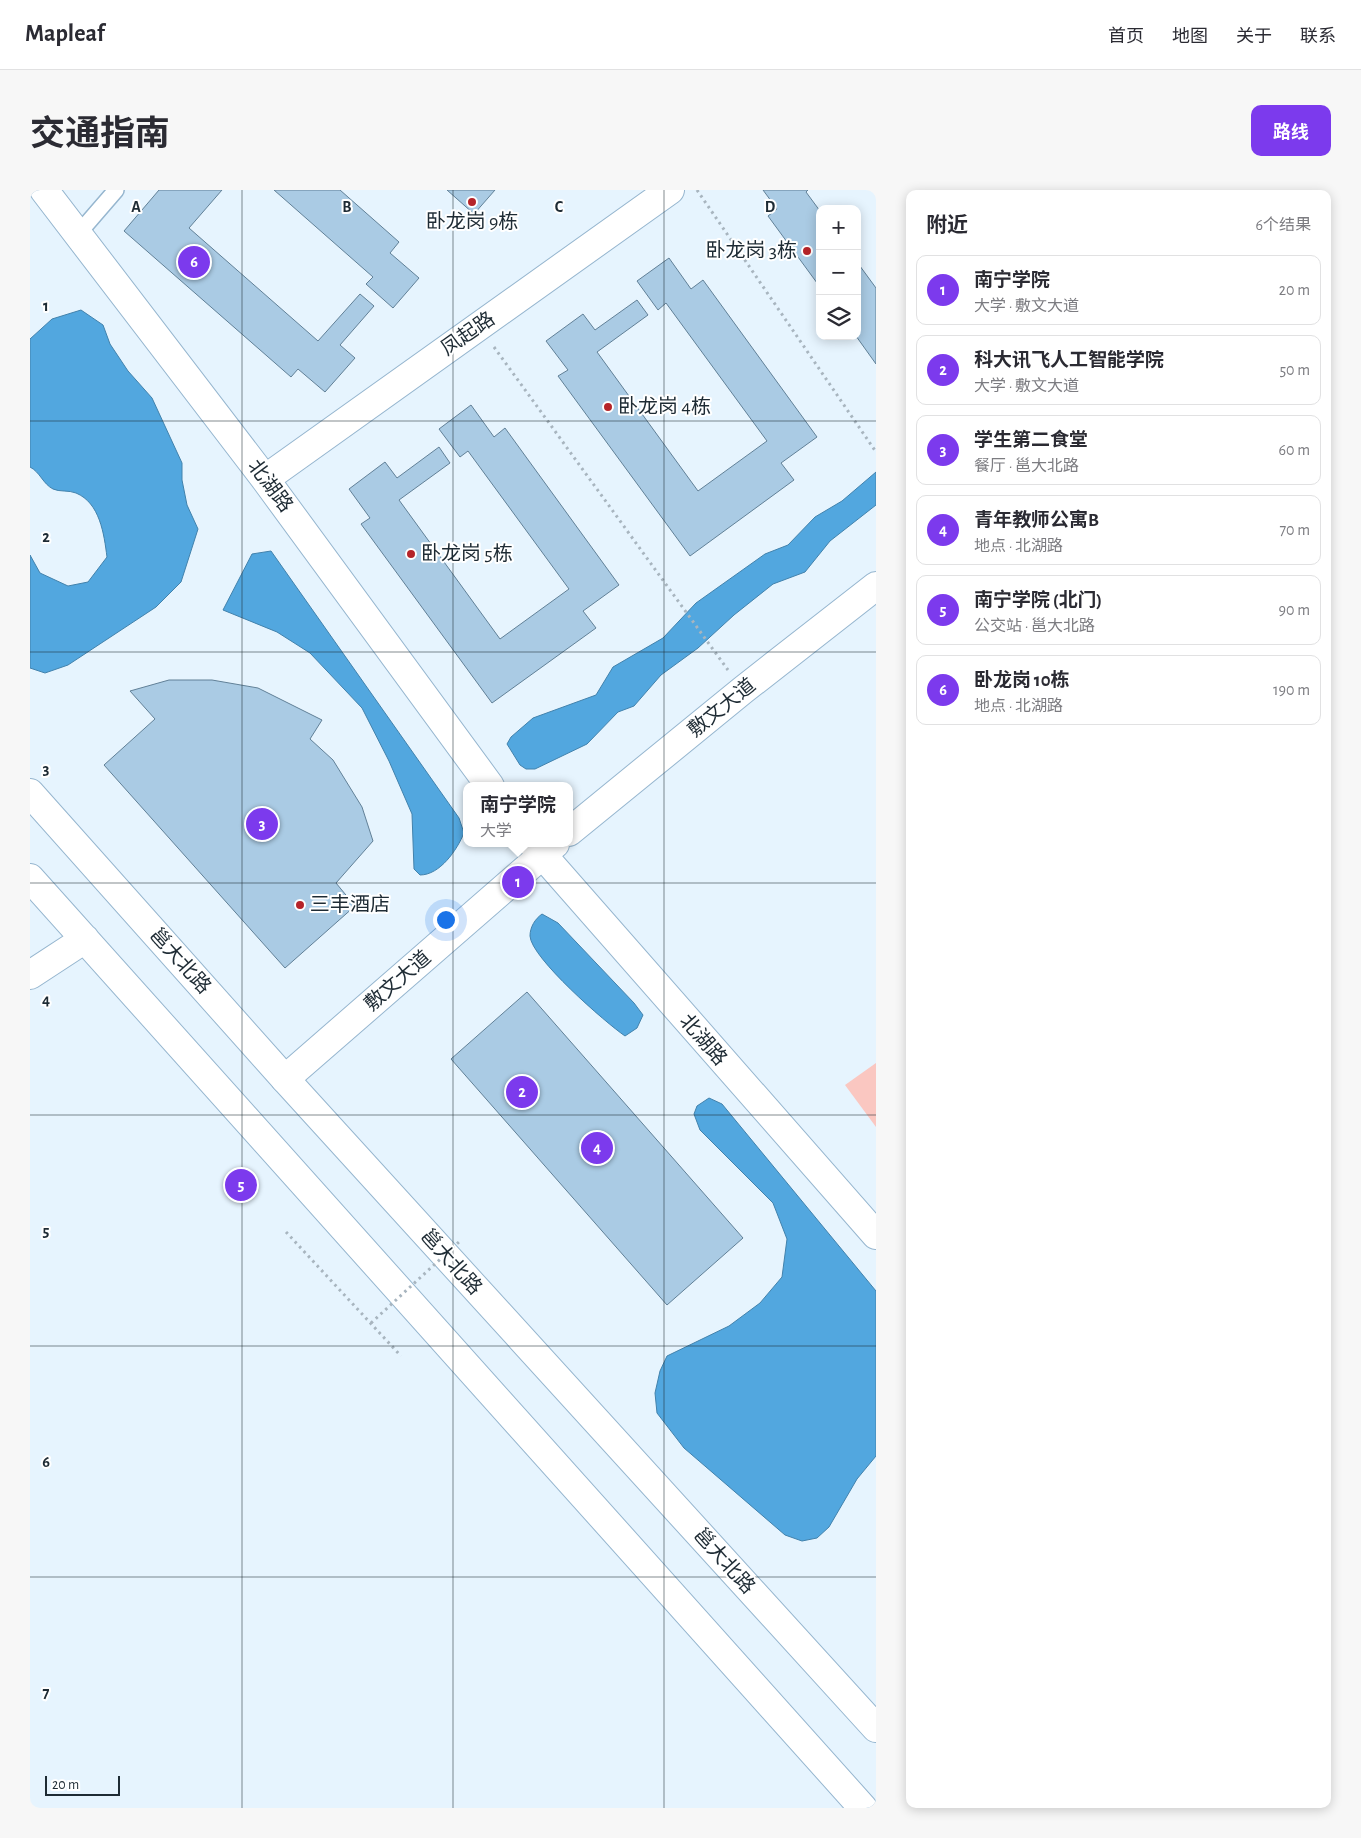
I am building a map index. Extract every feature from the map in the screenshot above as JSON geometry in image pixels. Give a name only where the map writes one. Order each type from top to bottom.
[{"type":"street","name":"北湖路","points":[[44,190],[265,479],[487,782]]},
{"type":"street","name":"凤起路","points":[[265,479],[670,190]]},
{"type":"street","name":"敷文大道","points":[[573,829],[743,690],[876,586]]},
{"type":"street","name":"邕大北路","points":[[30,793],[285,1079],[876,1728]]},
{"type":"street","name":"北湖路","points":[[543,847],[876,1235]]},
{"type":"street","name":"敷文大道","points":[[285,1079],[543,847]]},
{"type":"street","points":[[30,878],[863,1808]]},
{"type":"street","points":[[30,975],[85,939]]},
{"type":"lane","points":[[78,234],[116,190]]},
{"type":"path","points":[[698,190],[875,451]]},
{"type":"path","points":[[480,326],[720,658]]},
{"type":"path","points":[[286,1232],[402,1356]]},
{"type":"path","points":[[371,1323],[460,1241]]},
{"type":"shaded area","points":[[876,1063],[876,1127],[845,1085]]},
{"type":"water","points":[[81,310],[103,325],[110,344],[128,371],[152,398],[182,463],[182,480],[187,505],[198,529],[181,582],[156,607],[68,665],[45,673],[30,668],[30,555],[40,573],[68,586],[88,582],[107,557],[102,529],[91,504],[76,493],[53,489],[30,467],[30,339],[52,319]]},
{"type":"water","points":[[876,472],[876,505],[830,541],[805,572],[773,584],[734,615],[698,648],[661,675],[634,706],[618,712],[587,744],[535,769],[526,769],[520,765],[507,744],[511,737],[533,718],[596,695],[613,667],[663,638],[696,603],[765,554],[788,545],[815,517],[842,501]]},
{"type":"water","points":[[271,551],[459,818],[463,830],[461,840],[447,860],[434,871],[420,875],[414,869],[412,814],[389,761],[362,708],[310,653],[277,632],[223,610],[252,554]]},
{"type":"water","points":[[542,914],[558,923],[634,1003],[643,1015],[637,1028],[625,1036],[602,1018],[555,974],[534,946],[530,936],[533,924]]},
{"type":"water","points":[[709,1098],[722,1104],[876,1291],[876,1456],[857,1479],[829,1527],[817,1538],[802,1541],[785,1535],[684,1448],[657,1413],[655,1393],[660,1371],[667,1356],[729,1326],[760,1303],[782,1277],[787,1239],[773,1203],[700,1130],[694,1114],[697,1106]]},
{"type":"building","points":[[159,190],[222,190],[189,228],[318,341],[360,294],[374,306],[340,345],[355,358],[325,392],[298,369],[291,377],[124,231]]},
{"type":"building","points":[[274,190],[340,190],[399,242],[390,253],[419,278],[393,308],[366,284],[373,277]]},
{"type":"building","name":"卧龙岗 9栋","points":[[447,190],[495,190],[474,214]]},
{"type":"building","name":"卧龙岗 3栋","points":[[763,190],[808,190],[806,192],[816,206],[816,282],[768,216],[777,209]]},
{"type":"building","name":"卧龙岗 4栋","points":[[669,258],[691,289],[703,280],[817,437],[781,463],[794,480],[690,556],[558,376],[568,370],[546,341],[583,314],[595,330],[637,300],[648,315],[597,352],[698,491],[767,441],[666,303],[658,310],[637,281]]},
{"type":"building","points":[[861,267],[876,288],[876,364],[859,340],[861,340]]},
{"type":"building","name":"卧龙岗 5栋","points":[[471,405],[494,437],[505,428],[619,585],[583,611],[596,628],[492,703],[361,524],[370,518],[349,489],[385,462],[397,478],[439,447],[450,463],[399,500],[500,639],[569,589],[468,451],[460,457],[439,429]]},
{"type":"building","points":[[169,680],[212,680],[258,688],[322,720],[310,739],[333,760],[362,807],[373,841],[336,883],[355,906],[285,968],[104,765],[155,719],[130,691]]},
{"type":"building","points":[[527,992],[743,1238],[667,1305],[451,1059]]},
{"type":"place","name":"卧龙岗 9栋","points":[[472,202]]},
{"type":"place","name":"卧龙岗 3栋","points":[[807,251]]},
{"type":"place","name":"卧龙岗 10栋","points":[[194,262]]},
{"type":"place","name":"卧龙岗 4栋","points":[[608,407]]},
{"type":"place","name":"卧龙岗 5栋","points":[[411,554]]},
{"type":"place","name":"学生第二食堂","points":[[262,824]]},
{"type":"place","name":"南宁学院","points":[[518,882]]},
{"type":"place","name":"三丰酒店","points":[[300,905]]},
{"type":"place","name":"科大讯飞人工智能学院","points":[[522,1092]]},
{"type":"place","name":"青年教师公寓B","points":[[597,1148]]},
{"type":"place","name":"南宁学院 (北门)","points":[[241,1185]]}]
